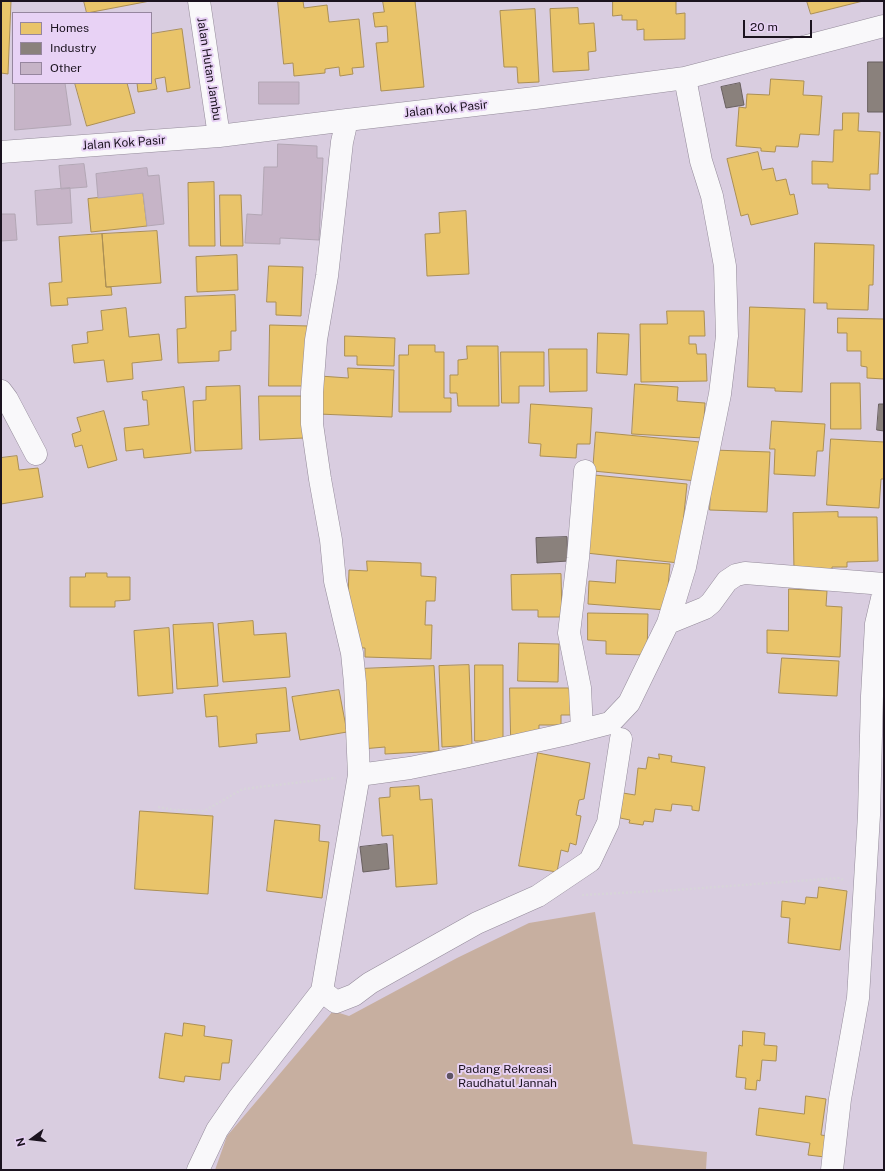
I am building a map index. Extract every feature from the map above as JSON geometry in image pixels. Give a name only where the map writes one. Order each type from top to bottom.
[{"type":"street","name":"Jalan Hutan Jambu","points":[[199,1],[219,136]]},
{"type":"street","name":"Jalan Kok Pasir","points":[[1,152],[219,136],[535,98],[685,78],[884,26]]},
{"type":"street","points":[[359,775],[410,768],[464,757],[582,730],[610,722],[629,703],[668,623],[685,567],[720,394],[727,336],[725,266],[712,196],[701,161],[685,78]]},
{"type":"street","points":[[198,1170],[218,1130],[239,1098],[322,991],[359,775],[355,683],[352,653],[335,581],[331,540],[312,424],[312,392],[316,340],[327,276],[342,142],[347,120]]},
{"type":"street","points":[[1,391],[36,454]]},
{"type":"street","points":[[582,730],[580,688],[570,633],[585,471]]},
{"type":"street","points":[[668,623],[705,608],[711,603],[727,581],[736,575],[745,573],[884,584]]},
{"type":"street","points":[[832,1170],[840,1099],[858,998],[876,624],[884,590]]},
{"type":"street","points":[[322,991],[336,1002],[354,995],[370,983],[477,923],[538,896],[590,861],[608,823],[621,739]]},
{"type":"path","points":[[158,807],[174,810],[204,811],[243,789],[359,775]]},
{"type":"path","points":[[581,895],[839,878],[864,890]]},
{"type":"shaded area","name":"Padang Rekreasi Raudhatul Jannah","points":[[595,912],[633,1144],[707,1152],[706,1170],[215,1170],[227,1136],[333,1011],[349,1016],[457,958],[529,923]]},
{"type":"building: Homes","points":[[1,1],[11,1],[8,74],[1,73]]},
{"type":"building: Homes","points":[[84,1],[150,1],[92,12],[87,12]]},
{"type":"building: Homes","points":[[278,1],[303,1],[304,8],[327,5],[329,22],[359,19],[364,67],[352,68],[353,74],[340,76],[339,67],[325,69],[325,73],[294,76],[293,63],[284,64]]},
{"type":"building: Homes","points":[[383,1],[415,1],[424,87],[381,91],[376,43],[388,42],[387,26],[375,27],[373,13],[384,12]]},
{"type":"building: Homes","points":[[613,1],[676,1],[676,14],[685,13],[685,39],[644,40],[644,29],[637,30],[637,20],[622,20],[622,15],[613,16]]},
{"type":"building: Homes","points":[[807,1],[863,1],[811,14]]},
{"type":"building: Homes","points":[[578,8],[579,24],[594,23],[596,51],[588,52],[589,70],[553,72],[550,9]]},
{"type":"building: Homes","points":[[535,9],[539,82],[518,83],[517,67],[504,67],[500,11]]},
{"type":"building: Homes","points":[[182,29],[190,88],[167,92],[165,77],[155,79],[157,89],[138,92],[137,84],[152,84],[152,34]]},
{"type":"building: Homes","points":[[771,79],[804,81],[803,95],[822,96],[819,135],[800,134],[798,147],[776,146],[775,152],[761,151],[761,148],[736,146],[739,107],[746,108],[747,94],[769,95]]},
{"type":"building: Homes","points":[[75,84],[127,84],[135,113],[87,126]]},
{"type":"building: Homes","points":[[843,113],[859,113],[858,131],[880,132],[878,174],[870,174],[870,190],[828,188],[828,184],[812,184],[812,161],[833,162],[834,130],[842,130]]},
{"type":"building: Homes","points":[[758,152],[762,170],[773,168],[776,181],[786,179],[790,195],[794,194],[798,214],[751,225],[748,214],[741,216],[727,159]]},
{"type":"building: Homes","points":[[214,182],[215,246],[189,246],[188,183]]},
{"type":"building: Homes","points":[[143,193],[147,226],[91,232],[88,199]]},
{"type":"building: Homes","points":[[220,195],[241,195],[243,246],[221,246]]},
{"type":"building: Homes","points":[[466,211],[469,274],[427,276],[425,234],[440,233],[439,213]]},
{"type":"building: Homes","points":[[157,231],[161,283],[106,287],[102,234]]},
{"type":"building: Homes","points":[[102,234],[106,287],[111,287],[112,295],[67,298],[68,305],[51,306],[49,283],[62,282],[59,237]]},
{"type":"building: Homes","points":[[815,243],[874,245],[873,285],[869,285],[868,310],[827,309],[827,303],[814,303]]},
{"type":"building: Homes","points":[[237,255],[238,290],[197,292],[196,257]]},
{"type":"building: Homes","points":[[269,266],[303,267],[301,316],[276,315],[276,302],[267,302]]},
{"type":"building: Homes","points":[[235,295],[236,331],[231,331],[231,350],[219,351],[219,361],[178,363],[177,329],[186,328],[185,297]]},
{"type":"building: Homes","points":[[750,307],[805,309],[802,392],[775,391],[775,388],[748,387]]},
{"type":"building: Homes","points":[[126,308],[129,337],[159,334],[162,360],[132,363],[133,379],[107,382],[104,360],[74,363],[72,345],[88,343],[87,332],[103,330],[101,311]]},
{"type":"building: Homes","points":[[667,311],[704,311],[705,336],[689,336],[689,344],[696,344],[697,354],[706,354],[707,381],[641,382],[640,324],[667,324]]},
{"type":"building: Homes","points":[[838,318],[884,319],[884,379],[867,378],[867,367],[861,366],[861,351],[847,351],[847,333],[838,333]]},
{"type":"building: Homes","points":[[270,325],[309,326],[307,386],[269,386]]},
{"type":"building: Homes","points":[[598,333],[629,334],[627,375],[597,373]]},
{"type":"building: Homes","points":[[345,336],[395,338],[394,366],[357,365],[357,356],[345,356]]},
{"type":"building: Homes","points":[[409,345],[435,345],[435,352],[444,352],[444,398],[451,398],[451,412],[399,412],[399,355],[408,355]]},
{"type":"building: Homes","points":[[467,346],[498,346],[499,406],[458,406],[457,393],[450,393],[450,375],[458,375],[458,360],[467,359]]},
{"type":"building: Homes","points":[[549,349],[587,349],[587,391],[550,392]]},
{"type":"building: Homes","points":[[501,352],[544,352],[544,386],[519,386],[519,403],[502,403]]},
{"type":"building: Homes","points":[[348,368],[394,370],[392,417],[318,414],[320,376],[348,378]]},
{"type":"building: Homes","points":[[831,383],[860,383],[861,429],[831,429]]},
{"type":"building: Homes","points":[[635,384],[678,387],[677,401],[705,403],[703,438],[632,434]]},
{"type":"building: Homes","points":[[240,386],[242,449],[195,451],[193,401],[206,400],[206,387]]},
{"type":"building: Homes","points":[[184,387],[191,453],[144,458],[143,449],[126,451],[124,428],[149,425],[147,400],[143,400],[142,392]]},
{"type":"building: Homes","points":[[259,396],[303,396],[304,438],[260,440]]},
{"type":"building: Homes","points":[[531,404],[592,408],[590,444],[577,444],[576,458],[540,456],[541,444],[529,443]]},
{"type":"building: Homes","points":[[104,411],[117,460],[88,468],[82,445],[75,447],[72,434],[81,431],[77,418]]},
{"type":"building: Homes","points":[[772,421],[825,424],[823,451],[817,451],[815,476],[774,474],[775,449],[770,449]]},
{"type":"building: Homes","points":[[596,432],[700,442],[697,481],[593,471]]},
{"type":"building: Homes","points":[[831,439],[884,442],[884,479],[881,479],[879,508],[827,505]]},
{"type":"building: Homes","points":[[713,450],[770,452],[767,512],[710,510]]},
{"type":"building: Homes","points":[[17,456],[19,470],[38,468],[43,497],[1,504],[1,458]]},
{"type":"building: Homes","points":[[594,475],[687,484],[679,563],[586,553]]},
{"type":"building: Homes","points":[[838,512],[838,517],[877,517],[878,561],[847,562],[847,567],[832,567],[832,571],[794,571],[793,513]]},
{"type":"building: Homes","points":[[617,560],[670,564],[666,610],[588,604],[589,581],[615,583]]},
{"type":"building: Homes","points":[[367,561],[421,563],[421,576],[436,577],[435,601],[426,601],[425,625],[432,625],[431,659],[365,657],[365,648],[355,648],[347,627],[349,570],[367,571]]},
{"type":"building: Homes","points":[[86,573],[107,573],[107,577],[130,577],[130,600],[115,601],[115,607],[70,607],[70,577],[85,577]]},
{"type":"building: Homes","points":[[561,574],[562,617],[538,617],[538,610],[512,610],[511,575]]},
{"type":"building: Homes","points":[[789,589],[827,591],[826,606],[842,607],[840,657],[767,653],[767,630],[788,631]]},
{"type":"building: Homes","points":[[588,613],[648,614],[647,655],[606,654],[606,641],[588,640]]},
{"type":"building: Homes","points":[[253,621],[254,635],[286,633],[290,677],[223,682],[218,624]]},
{"type":"building: Homes","points":[[213,623],[218,686],[177,689],[173,625]]},
{"type":"building: Homes","points":[[169,628],[173,693],[138,696],[134,631]]},
{"type":"building: Homes","points":[[519,643],[559,644],[558,682],[518,681]]},
{"type":"building: Homes","points":[[782,658],[839,661],[837,696],[779,693]]},
{"type":"building: Homes","points":[[469,665],[472,745],[442,747],[439,666]]},
{"type":"building: Homes","points":[[475,665],[503,665],[503,741],[475,741]]},
{"type":"building: Homes","points":[[434,666],[439,751],[385,754],[385,747],[362,749],[358,669]]},
{"type":"building: Homes","points":[[286,688],[290,731],[256,734],[257,743],[219,747],[217,716],[206,717],[204,695]]},
{"type":"building: Homes","points":[[510,688],[571,688],[571,715],[561,715],[561,725],[539,725],[539,736],[511,736]]},
{"type":"building: Homes","points":[[339,690],[347,732],[300,740],[292,697]]},
{"type":"building: Homes","points":[[538,753],[590,763],[584,799],[579,800],[576,815],[581,816],[576,845],[570,843],[568,852],[561,850],[557,872],[519,866]]},
{"type":"building: Homes","points":[[659,754],[672,756],[671,762],[705,767],[699,811],[692,810],[692,806],[672,804],[671,811],[655,809],[653,822],[644,821],[643,825],[629,823],[630,820],[620,818],[623,793],[635,795],[638,768],[646,769],[648,757],[659,759]]},
{"type":"building: Homes","points":[[419,786],[420,800],[432,799],[437,884],[396,887],[393,835],[382,836],[379,798],[390,797],[390,788]]},
{"type":"building: Homes","points":[[140,811],[213,816],[208,894],[135,889]]},
{"type":"building: Homes","points":[[275,820],[320,825],[319,841],[329,842],[322,898],[267,891]]},
{"type":"building: Homes","points":[[819,887],[847,891],[840,950],[788,943],[790,918],[781,917],[782,901],[805,904],[806,897],[817,898]]},
{"type":"building: Homes","points":[[184,1023],[205,1026],[204,1036],[232,1040],[229,1063],[222,1063],[220,1080],[185,1076],[184,1082],[159,1078],[165,1033],[182,1036]]},
{"type":"building: Homes","points":[[743,1031],[765,1033],[764,1045],[777,1046],[776,1061],[762,1060],[760,1081],[757,1080],[756,1090],[745,1089],[746,1078],[736,1077],[739,1045],[742,1046]]},
{"type":"building: Homes","points":[[806,1096],[826,1099],[821,1135],[828,1136],[825,1157],[808,1155],[810,1143],[756,1135],[759,1108],[804,1114]]},
{"type":"building: Industry","points":[[868,62],[884,62],[884,112],[868,112]]},
{"type":"building: Industry","points":[[740,83],[744,105],[726,108],[721,87]]},
{"type":"building: Industry","points":[[879,404],[884,404],[884,431],[877,430]]},
{"type":"building: Industry","points":[[567,537],[568,561],[537,563],[536,538]]},
{"type":"building: Industry","points":[[387,844],[389,869],[363,872],[360,847]]},
{"type":"building: Other","points":[[259,82],[299,82],[299,104],[259,104]]},
{"type":"building: Other","points":[[15,84],[65,84],[71,125],[15,130]]},
{"type":"building: Other","points":[[278,144],[317,146],[317,158],[323,158],[319,240],[280,238],[280,244],[245,243],[247,214],[262,215],[264,167],[277,167]]},
{"type":"building: Other","points":[[84,164],[87,187],[61,189],[59,166]]},
{"type":"building: Other","points":[[147,168],[148,176],[159,175],[164,224],[147,226],[143,193],[98,198],[96,174]]},
{"type":"building: Other","points":[[70,188],[72,223],[37,225],[35,191]]},
{"type":"building: Other","points":[[1,214],[15,214],[17,240],[1,241]]},
{"type":"place","name":"Padang Rekreasi Raudhatul Jannah","points":[[450,1076]]}]
